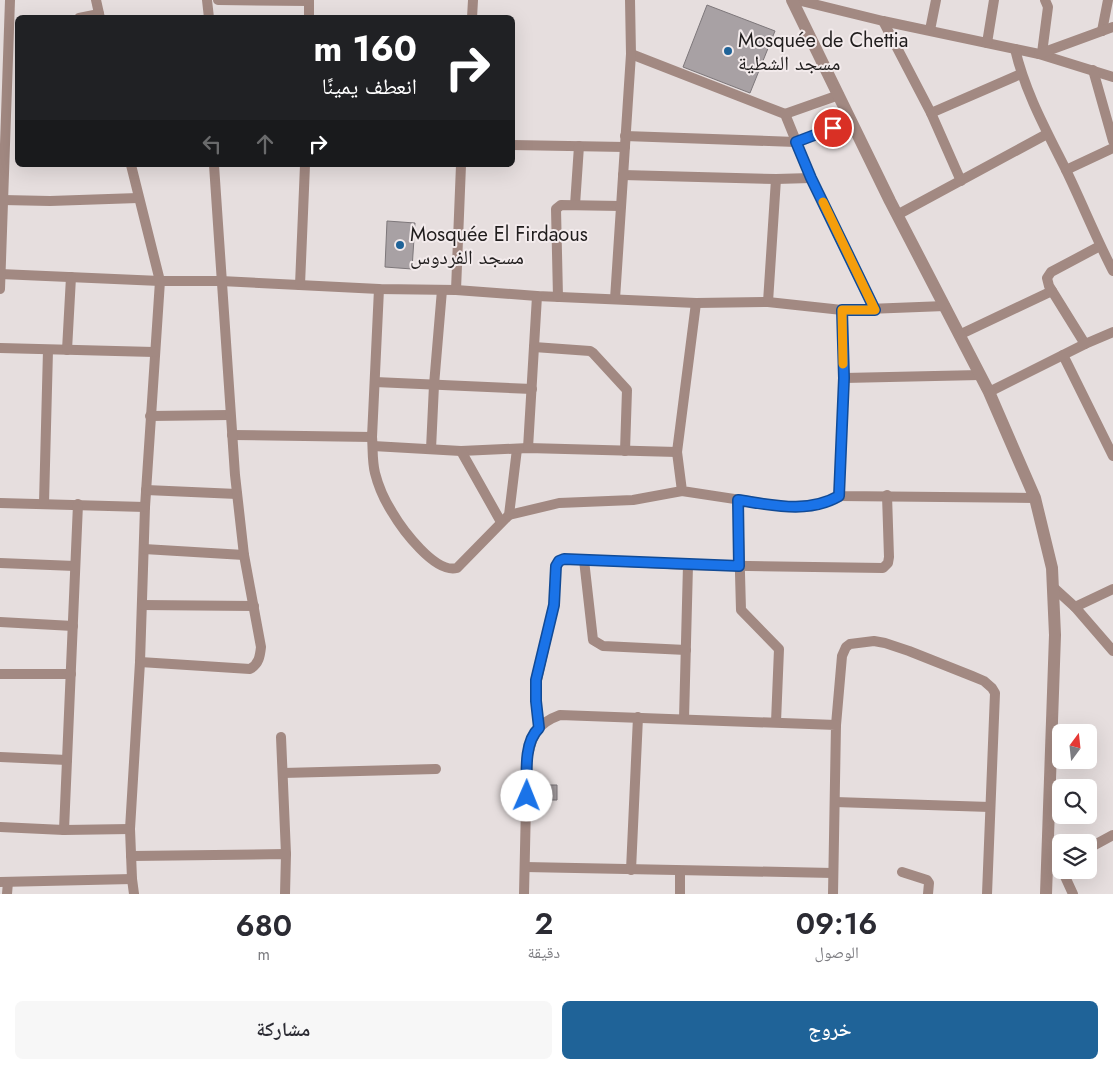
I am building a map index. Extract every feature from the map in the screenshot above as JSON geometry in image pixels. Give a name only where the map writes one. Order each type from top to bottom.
[{"type":"street","points":[[0,288],[13,23],[10,0]]},
{"type":"street","points":[[96,0],[100,15]]},
{"type":"street","points":[[207,0],[209,15]]},
{"type":"street","points":[[218,0],[309,1],[309,15]]},
{"type":"street","points":[[472,15],[473,0]]},
{"type":"street","points":[[616,299],[631,54],[630,0]]},
{"type":"street","points":[[792,0],[898,215],[989,392],[1035,498],[1052,568],[1054,587],[1055,635],[1046,894]]},
{"type":"street","points":[[797,0],[883,21],[1040,54],[1113,76]]},
{"type":"street","points":[[930,30],[936,0]]},
{"type":"street","points":[[987,43],[994,0]]},
{"type":"street","points":[[1040,54],[1048,6],[1045,0]]},
{"type":"street","points":[[1102,31],[1108,0]]},
{"type":"street","points":[[883,21],[931,113],[961,181]]},
{"type":"street","points":[[1040,54],[1113,27]]},
{"type":"street","points":[[1015,49],[1021,74],[1047,134],[1113,271]]},
{"type":"street","points":[[631,54],[785,114],[839,95]]},
{"type":"street","points":[[1093,70],[1113,141]]},
{"type":"street","points":[[931,113],[1021,74]]},
{"type":"street","points":[[785,114],[811,178],[875,310]]},
{"type":"street","points":[[515,145],[580,146],[625,142],[796,142],[852,122]]},
{"type":"street","points":[[898,215],[1047,134]]},
{"type":"street","points":[[575,205],[580,146]]},
{"type":"street","points":[[1066,170],[1113,148]]},
{"type":"street","points":[[131,167],[160,281],[145,507],[140,662],[130,829],[134,894]]},
{"type":"street","points":[[140,662],[250,669],[255,666],[258,660],[261,647],[244,555],[237,494],[214,167]]},
{"type":"street","points":[[300,285],[305,167]]},
{"type":"street","points":[[456,290],[461,167]]},
{"type":"street","points":[[623,175],[811,178]]},
{"type":"street","points":[[768,302],[776,178]]},
{"type":"street","points":[[3,200],[138,198]]},
{"type":"street","points":[[558,297],[556,209],[561,205],[621,206]]},
{"type":"street","points":[[1084,344],[1052,291],[1047,278],[1051,272],[1100,246]]},
{"type":"street","points":[[0,274],[160,281],[221,281],[379,289],[456,290],[537,296],[696,303],[768,302],[842,310],[945,306]]},
{"type":"street","points":[[67,350],[71,277]]},
{"type":"street","points":[[379,289],[372,442],[375,472],[392,512],[415,544],[440,565],[448,569],[457,568],[509,515],[559,504],[633,500],[682,491],[796,507],[817,505],[839,496],[1035,498]]},
{"type":"street","points":[[431,448],[442,290]]},
{"type":"street","points":[[959,335],[1052,291]]},
{"type":"street","points":[[509,515],[523,449],[532,389],[537,296]]},
{"type":"street","points":[[682,491],[677,452],[696,303]]},
{"type":"street","points":[[839,496],[844,378],[842,310]]},
{"type":"street","points":[[989,392],[1084,344],[1113,332]]},
{"type":"street","points":[[534,347],[587,350],[593,353],[627,390],[625,451]]},
{"type":"street","points":[[0,348],[154,352]]},
{"type":"street","points":[[44,503],[48,350]]},
{"type":"street","points":[[1063,355],[1113,456]]},
{"type":"street","points":[[844,378],[980,375]]},
{"type":"street","points":[[375,382],[532,389]]},
{"type":"street","points":[[150,416],[230,415]]},
{"type":"street","points":[[232,435],[372,442],[460,451],[523,449],[677,452]]},
{"type":"street","points":[[460,451],[501,522]]},
{"type":"street","points":[[146,490],[237,494]]},
{"type":"street","points":[[539,728],[536,680],[554,605],[556,566],[559,561],[564,559],[688,565],[883,568],[888,564],[887,496]]},
{"type":"street","points":[[738,500],[739,588],[742,613],[779,649],[776,722]]},
{"type":"street","points":[[0,503],[145,507]]},
{"type":"street","points":[[64,830],[78,504]]},
{"type":"street","points":[[144,549],[244,555]]},
{"type":"street","points":[[584,560],[593,640],[596,643],[603,646],[686,650]]},
{"type":"street","points":[[0,563],[75,566]]},
{"type":"street","points":[[684,719],[688,565]]},
{"type":"street","points":[[1054,587],[1075,607],[1113,651]]},
{"type":"street","points":[[1075,607],[1113,589]]},
{"type":"street","points":[[142,605],[254,606]]},
{"type":"street","points":[[0,622],[73,626]]},
{"type":"street","points":[[833,894],[836,725],[842,656],[846,647],[850,644],[861,642],[886,643],[909,651],[984,681],[992,688],[994,693],[987,894]]},
{"type":"street","points":[[0,674],[70,674]]},
{"type":"street","points":[[524,894],[527,760],[534,733],[550,719],[560,715],[836,725]]},
{"type":"street","points":[[631,870],[638,717]]},
{"type":"street","points":[[281,738],[286,854],[285,894]]},
{"type":"street","points":[[0,757],[67,760]]},
{"type":"street","points":[[283,773],[436,769]]},
{"type":"street","points":[[835,802],[990,807]]},
{"type":"street","points":[[0,827],[64,830],[130,829]]},
{"type":"street","points":[[1097,844],[1113,835]]},
{"type":"street","points":[[131,856],[286,854]]},
{"type":"street","points":[[525,867],[833,873]]},
{"type":"street","points":[[1047,870],[1052,869]]},
{"type":"street","points":[[680,871],[680,894]]},
{"type":"street","points":[[902,872],[927,880],[928,894]]},
{"type":"street","points":[[7,894],[4,882],[132,878]]},
{"type":"street","points":[[1066,879],[1073,894]]},
{"type":"building","name":"Mosquée de Chettia مسجد الشطية","points":[[707,5],[775,31],[750,93],[683,67]]},
{"type":"building","name":"Mosquée El Firdaous مسجد الفردوس","points":[[387,221],[415,223],[412,269],[385,267]]},
{"type":"building","points":[[539,785],[557,785],[557,800],[538,800]]},
{"type":"slow traffic","points":[[823,202],[875,310],[842,310],[843,364]]},
{"type":"place","name":"Mosquée de Chettia مسجد الشطية","points":[[728,51]]},
{"type":"place","name":"Mosquée El Firdaous مسجد الفردوس","points":[[400,245]]},
{"type":"route","points":[[527,796],[527,760],[534,733],[539,728],[536,680],[544,642],[549,631],[554,605],[556,566],[559,561],[564,559],[739,566],[738,500],[796,507],[817,505],[839,496],[844,378],[842,310],[875,310],[811,178],[796,142],[833,128]]}]
